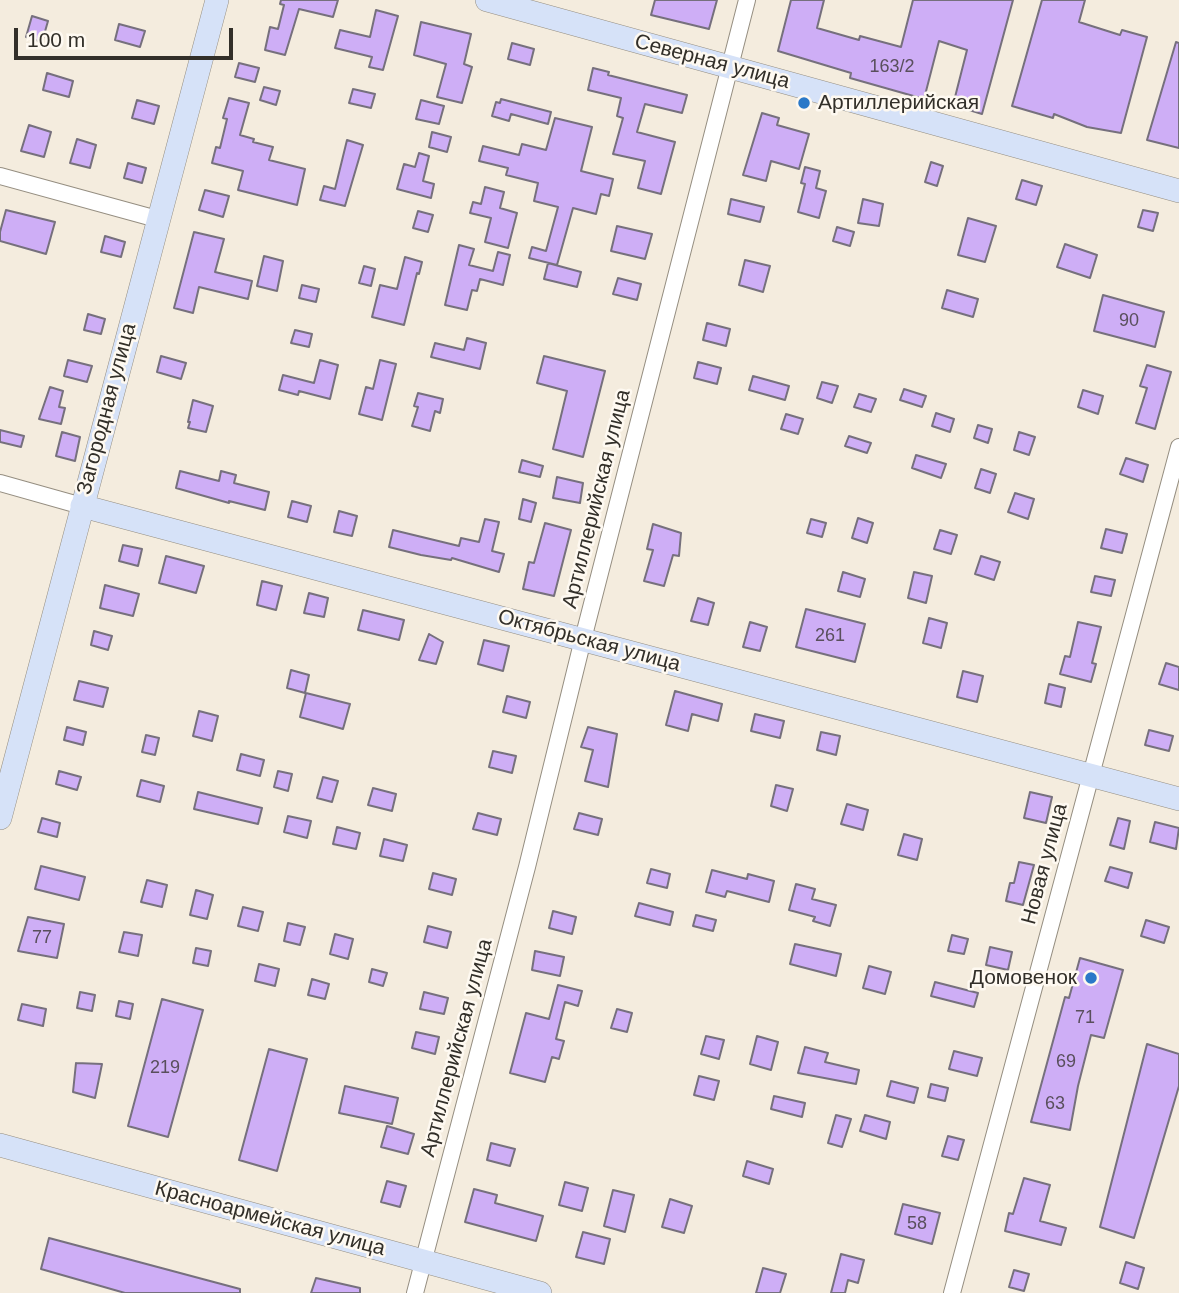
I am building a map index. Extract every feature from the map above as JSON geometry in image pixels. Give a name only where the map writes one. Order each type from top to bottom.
[{"type":"main road","name":"Загородная улица","points":[[0,818],[216,0]]},
{"type":"main road","name":"Северная улица","points":[[487,0],[1179,191]]},
{"type":"main road","name":"Октябрьская улица","points":[[82,506],[1179,799]]},
{"type":"main road","name":"Красноармейская улица","points":[[0,1145],[540,1293]]},
{"type":"street","name":"Артиллерийская улица","points":[[415,1293],[527,867],[747,0]]},
{"type":"street","points":[[0,176],[157,219]]},
{"type":"street","name":"Новая улица","points":[[952,1293],[1179,447]]},
{"type":"street","name":"Октябрьская улица","points":[[0,483],[82,506]]},
{"type":"building","points":[[281,0],[338,0],[333,17],[299,9],[285,55],[265,50],[270,27],[278,29],[284,5],[280,4]]},
{"type":"building","points":[[655,0],[717,0],[709,29],[651,15]]},
{"type":"building","points":[[791,0],[824,0],[817,28],[859,40],[860,36],[901,47],[913,0],[1013,0],[982,114],[953,105],[967,50],[939,41],[924,99],[850,78],[851,73],[778,51]]},
{"type":"building","points":[[1042,0],[1085,0],[1079,22],[1120,35],[1122,30],[1147,37],[1121,133],[1087,127],[1054,114],[1053,118],[1012,106]]},
{"type":"building","points":[[376,10],[398,16],[383,70],[369,67],[372,57],[335,48],[340,30],[370,37]]},
{"type":"building","points":[[32,16],[48,21],[42,42],[26,37]]},
{"type":"building","points":[[421,22],[471,34],[464,64],[472,67],[462,103],[437,97],[446,64],[414,55]]},
{"type":"building","points":[[119,24],[145,31],[140,47],[115,40]]},
{"type":"building","points":[[1176,42],[1179,43],[1179,148],[1147,140]]},
{"type":"building","points":[[512,43],[534,49],[530,65],[508,59]]},
{"type":"building","points":[[239,63],[259,68],[255,82],[235,77]]},
{"type":"building","points":[[593,68],[609,72],[608,75],[687,95],[682,113],[645,104],[637,132],[675,142],[661,194],[638,188],[645,161],[613,154],[623,118],[617,116],[621,98],[588,90]]},
{"type":"building","points":[[47,73],[73,81],[69,97],[43,90]]},
{"type":"building","points":[[264,87],[280,91],[276,105],[260,100]]},
{"type":"building","points":[[353,89],[375,94],[371,108],[349,103]]},
{"type":"building","points":[[229,98],[249,103],[240,135],[254,139],[253,142],[273,147],[269,160],[305,169],[297,205],[238,190],[243,171],[212,163],[216,147],[220,148],[227,119],[223,118]]},
{"type":"building","points":[[501,99],[551,112],[548,124],[511,114],[509,121],[492,116],[496,102],[500,103]]},
{"type":"building","points":[[137,100],[159,106],[154,124],[132,118]]},
{"type":"building","points":[[421,100],[444,106],[439,124],[416,119]]},
{"type":"building","points":[[762,113],[779,118],[777,125],[809,134],[799,169],[771,161],[766,181],[743,175]]},
{"type":"building","points":[[555,118],[592,127],[581,171],[613,179],[609,196],[601,194],[596,214],[573,208],[557,265],[529,258],[532,247],[546,251],[558,207],[534,201],[538,183],[506,175],[508,168],[479,161],[483,146],[519,155],[522,144],[546,150]]},
{"type":"building","points":[[29,125],[51,132],[44,157],[21,151]]},
{"type":"building","points":[[432,132],[451,137],[447,152],[429,147]]},
{"type":"building","points":[[77,139],[96,145],[90,168],[70,163]]},
{"type":"building","points":[[347,140],[363,145],[345,206],[320,200],[324,186],[335,189]]},
{"type":"building","points":[[419,153],[429,156],[423,181],[434,184],[431,198],[397,189],[404,164],[415,167]]},
{"type":"building","points":[[931,162],[943,166],[937,186],[925,182]]},
{"type":"building","points":[[128,163],[146,168],[142,183],[124,178]]},
{"type":"building","points":[[805,167],[820,171],[816,188],[826,191],[819,218],[798,212],[805,184],[801,183]]},
{"type":"building","points":[[1022,180],[1042,186],[1036,205],[1016,199]]},
{"type":"building","points":[[485,187],[504,192],[500,208],[517,213],[508,248],[485,242],[491,218],[470,213],[473,202],[481,204]]},
{"type":"building","points":[[205,190],[229,196],[223,217],[199,210]]},
{"type":"building","points":[[731,199],[764,207],[760,222],[728,214]]},
{"type":"building","points":[[863,199],[883,204],[879,226],[858,223]]},
{"type":"building","points":[[6,210],[55,222],[46,254],[0,241]]},
{"type":"building","points":[[1143,210],[1158,213],[1153,231],[1138,227]]},
{"type":"building","points":[[418,211],[433,215],[428,232],[413,228]]},
{"type":"building","points":[[968,218],[996,226],[985,262],[958,255]]},
{"type":"building","points":[[617,226],[652,234],[645,259],[611,251]]},
{"type":"building","points":[[837,227],[854,232],[850,246],[833,241]]},
{"type":"building","points":[[194,232],[224,239],[215,272],[252,281],[248,299],[199,287],[193,313],[174,308]]},
{"type":"building","points":[[105,236],[125,242],[121,257],[101,252]]},
{"type":"building","points":[[1065,244],[1097,255],[1090,278],[1057,267]]},
{"type":"building","points":[[459,245],[474,249],[469,265],[493,271],[498,252],[510,255],[503,285],[480,279],[477,291],[472,290],[467,310],[445,305]]},
{"type":"building","points":[[264,256],[283,261],[277,291],[257,286]]},
{"type":"building","points":[[405,257],[422,262],[404,325],[372,317],[380,285],[397,289]]},
{"type":"building","points":[[745,260],[770,266],[763,292],[739,285]]},
{"type":"building","points":[[548,263],[581,272],[577,287],[544,279]]},
{"type":"building","points":[[364,266],[375,269],[371,286],[359,283]]},
{"type":"building","points":[[618,278],[641,284],[637,300],[613,294]]},
{"type":"building","points":[[302,285],[319,289],[316,302],[299,298]]},
{"type":"building","points":[[947,290],[978,299],[973,317],[942,308]]},
{"type":"building","points":[[1103,295],[1164,312],[1155,347],[1094,331]]},
{"type":"building","points":[[88,314],[105,319],[101,334],[84,330]]},
{"type":"building","points":[[707,323],[730,329],[726,346],[703,340]]},
{"type":"building","points":[[295,330],[312,334],[309,347],[291,343]]},
{"type":"building","points":[[467,338],[486,343],[480,369],[431,357],[435,343],[464,350]]},
{"type":"building","points":[[161,356],[186,363],[181,379],[157,372]]},
{"type":"building","points":[[544,356],[605,371],[583,457],[553,449],[567,391],[537,383]]},
{"type":"building","points":[[68,360],[92,366],[87,382],[64,376]]},
{"type":"building","points":[[320,360],[338,365],[330,399],[299,391],[298,395],[279,390],[283,375],[314,383]]},
{"type":"building","points":[[380,360],[396,364],[382,420],[359,414],[366,387],[373,389]]},
{"type":"building","points":[[698,362],[721,368],[717,384],[694,378]]},
{"type":"building","points":[[1147,365],[1171,372],[1155,429],[1136,423],[1147,388],[1140,386]]},
{"type":"building","points":[[753,376],[789,386],[785,400],[749,390]]},
{"type":"building","points":[[822,382],[838,386],[832,403],[817,398]]},
{"type":"building","points":[[50,387],[63,391],[59,407],[65,408],[61,424],[39,419]]},
{"type":"building","points":[[904,389],[926,396],[922,407],[900,400]]},
{"type":"building","points":[[1083,390],[1103,396],[1098,414],[1078,407]]},
{"type":"building","points":[[418,393],[443,399],[440,413],[435,411],[430,431],[412,426],[418,407],[414,406]]},
{"type":"building","points":[[859,394],[876,399],[871,412],[854,407]]},
{"type":"building","points":[[193,400],[213,406],[206,432],[188,428]]},
{"type":"building","points":[[936,413],[954,419],[950,432],[932,426]]},
{"type":"building","points":[[786,414],[803,419],[798,434],[781,429]]},
{"type":"building","points":[[978,425],[992,429],[988,443],[974,438]]},
{"type":"building","points":[[0,430],[24,436],[21,447],[0,442]]},
{"type":"building","points":[[62,432],[80,437],[75,461],[56,456]]},
{"type":"building","points":[[1019,432],[1035,437],[1029,455],[1014,450]]},
{"type":"building","points":[[849,436],[871,443],[867,453],[845,446]]},
{"type":"building","points":[[916,455],[946,464],[941,478],[912,468]]},
{"type":"building","points":[[1126,458],[1148,465],[1143,482],[1120,474]]},
{"type":"building","points":[[522,460],[543,466],[540,477],[519,472]]},
{"type":"building","points":[[981,469],[996,474],[990,493],[975,488]]},
{"type":"building","points":[[180,471],[219,481],[221,471],[236,475],[234,483],[269,492],[265,510],[176,488]]},
{"type":"building","points":[[557,477],[583,483],[580,503],[553,498]]},
{"type":"building","points":[[1015,493],[1034,499],[1028,519],[1008,512]]},
{"type":"building","points":[[523,499],[536,503],[531,522],[519,519]]},
{"type":"building","points":[[292,501],[311,506],[307,522],[288,517]]},
{"type":"building","points":[[339,511],[357,516],[352,536],[334,532]]},
{"type":"building","points":[[858,518],[873,523],[867,543],[852,538]]},
{"type":"building","points":[[485,519],[499,522],[492,551],[504,554],[499,572],[452,558],[421,555],[389,547],[393,530],[459,546],[461,538],[479,542]]},
{"type":"building","points":[[811,519],[826,523],[822,537],[807,533]]},
{"type":"building","points":[[545,523],[571,530],[554,596],[523,589],[529,562],[534,563]]},
{"type":"building","points":[[653,524],[681,533],[679,556],[673,555],[664,586],[644,581],[653,550],[647,549]]},
{"type":"building","points":[[1106,529],[1127,534],[1122,553],[1101,548]]},
{"type":"building","points":[[940,530],[957,535],[951,554],[934,549]]},
{"type":"building","points":[[123,545],[142,549],[138,566],[119,561]]},
{"type":"building","points":[[166,556],[204,566],[196,593],[159,583]]},
{"type":"building","points":[[981,556],[1000,562],[994,580],[975,574]]},
{"type":"building","points":[[843,572],[865,579],[860,597],[838,591]]},
{"type":"building","points":[[914,572],[932,576],[926,603],[908,598]]},
{"type":"building","points":[[1095,576],[1115,580],[1111,596],[1091,592]]},
{"type":"building","points":[[262,581],[282,586],[276,610],[257,605]]},
{"type":"building","points":[[105,585],[139,594],[133,616],[100,608]]},
{"type":"building","points":[[309,593],[328,598],[324,617],[304,613]]},
{"type":"building","points":[[698,598],[714,603],[708,625],[691,621]]},
{"type":"building","points":[[806,609],[865,624],[855,662],[796,647]]},
{"type":"building","points":[[363,610],[404,620],[399,640],[358,630]]},
{"type":"building","points":[[929,618],[947,623],[941,648],[923,643]]},
{"type":"building","points":[[750,622],[767,627],[760,651],[743,647]]},
{"type":"building","points":[[1078,622],[1101,627],[1092,663],[1096,664],[1091,682],[1060,674],[1065,656],[1070,657]]},
{"type":"building","points":[[94,631],[112,636],[108,650],[91,645]]},
{"type":"building","points":[[429,634],[443,642],[436,664],[419,660]]},
{"type":"building","points":[[484,640],[509,646],[503,671],[478,664]]},
{"type":"building","points":[[1166,663],[1179,667],[1179,690],[1159,684]]},
{"type":"building","points":[[291,670],[309,675],[305,693],[287,688]]},
{"type":"building","points":[[963,671],[983,676],[977,702],[957,697]]},
{"type":"building","points":[[79,681],[108,688],[103,707],[74,700]]},
{"type":"building","points":[[1049,684],[1065,688],[1061,707],[1045,703]]},
{"type":"building","points":[[675,691],[722,704],[718,721],[692,714],[688,731],[666,725]]},
{"type":"building","points":[[306,693],[350,704],[343,729],[300,717]]},
{"type":"building","points":[[507,696],[530,702],[526,718],[503,712]]},
{"type":"building","points":[[199,711],[218,716],[212,741],[193,736]]},
{"type":"building","points":[[755,714],[784,721],[780,738],[751,731]]},
{"type":"building","points":[[67,727],[86,732],[83,745],[64,740]]},
{"type":"building","points":[[588,727],[617,734],[608,787],[585,781],[593,750],[581,747]]},
{"type":"building","points":[[1149,730],[1173,736],[1169,751],[1145,745]]},
{"type":"building","points":[[821,732],[840,736],[836,755],[817,750]]},
{"type":"building","points":[[146,735],[159,738],[155,755],[142,752]]},
{"type":"building","points":[[493,751],[516,756],[512,773],[489,767]]},
{"type":"building","points":[[241,754],[264,760],[260,776],[237,770]]},
{"type":"building","points":[[59,771],[81,777],[77,790],[56,784]]},
{"type":"building","points":[[278,771],[292,774],[288,791],[274,787]]},
{"type":"building","points":[[323,777],[338,781],[332,802],[317,798]]},
{"type":"building","points":[[141,780],[164,786],[160,802],[137,796]]},
{"type":"building","points":[[776,785],[793,789],[787,811],[771,806]]},
{"type":"building","points":[[373,788],[396,794],[392,811],[368,805]]},
{"type":"building","points":[[198,792],[262,808],[258,824],[194,809]]},
{"type":"building","points":[[1030,792],[1052,797],[1046,823],[1024,818]]},
{"type":"building","points":[[847,804],[868,810],[863,830],[841,824]]},
{"type":"building","points":[[478,813],[501,819],[497,835],[473,829]]},
{"type":"building","points":[[579,813],[602,819],[598,835],[574,829]]},
{"type":"building","points":[[288,816],[311,821],[307,838],[284,832]]},
{"type":"building","points":[[42,818],[60,823],[57,837],[38,832]]},
{"type":"building","points":[[1118,818],[1130,821],[1124,849],[1110,845]]},
{"type":"building","points":[[1155,822],[1179,828],[1176,849],[1150,842]]},
{"type":"building","points":[[337,827],[360,833],[356,849],[333,844]]},
{"type":"building","points":[[904,834],[922,839],[917,860],[898,855]]},
{"type":"building","points":[[384,839],[407,845],[403,861],[380,856]]},
{"type":"building","points":[[1019,862],[1034,865],[1023,905],[1006,901]]},
{"type":"building","points":[[41,866],[85,877],[79,900],[35,889]]},
{"type":"building","points":[[1110,867],[1132,873],[1128,888],[1105,881]]},
{"type":"building","points":[[651,869],[670,874],[667,888],[647,883]]},
{"type":"building","points":[[712,870],[747,879],[748,874],[774,881],[769,902],[727,891],[725,897],[706,892]]},
{"type":"building","points":[[433,873],[456,879],[452,895],[429,889]]},
{"type":"building","points":[[147,880],[167,885],[162,907],[141,902]]},
{"type":"building","points":[[796,884],[815,889],[812,899],[836,905],[830,926],[813,921],[815,917],[789,910]]},
{"type":"building","points":[[196,890],[213,895],[207,919],[190,915]]},
{"type":"building","points":[[639,903],[673,912],[670,925],[635,916]]},
{"type":"building","points":[[243,907],[263,912],[258,931],[238,926]]},
{"type":"building","points":[[553,911],[576,917],[572,934],[549,928]]},
{"type":"building","points":[[696,915],[716,920],[713,931],[693,926]]},
{"type":"building","points":[[28,917],[64,924],[57,958],[18,951]]},
{"type":"building","points":[[1146,920],[1169,927],[1164,943],[1141,936]]},
{"type":"building","points":[[288,923],[305,927],[300,945],[284,941]]},
{"type":"building","points":[[428,926],[451,932],[447,948],[424,942]]},
{"type":"building","points":[[124,932],[142,935],[138,956],[119,952]]},
{"type":"building","points":[[335,934],[353,939],[348,959],[330,954]]},
{"type":"building","points":[[952,935],[968,939],[964,954],[948,951]]},
{"type":"building","points":[[795,944],[841,954],[836,976],[790,964]]},
{"type":"building","points":[[990,947],[1012,952],[1008,970],[986,965]]},
{"type":"building","points":[[196,948],[211,951],[208,966],[193,963]]},
{"type":"building","points":[[535,951],[564,957],[560,976],[532,970]]},
{"type":"building","points":[[1080,958],[1123,970],[1104,1038],[1091,1035],[1070,1130],[1031,1122],[1065,997],[1069,998]]},
{"type":"building","points":[[259,964],[279,969],[275,986],[255,981]]},
{"type":"building","points":[[869,966],[891,972],[885,994],[863,988]]},
{"type":"building","points":[[372,969],[387,973],[383,986],[369,982]]},
{"type":"building","points":[[312,979],[329,984],[325,999],[308,995]]},
{"type":"building","points":[[935,982],[978,993],[974,1007],[931,996]]},
{"type":"building","points":[[558,985],[582,991],[578,1006],[565,1002],[556,1039],[564,1041],[559,1059],[552,1057],[545,1082],[510,1073],[526,1013],[549,1019]]},
{"type":"building","points":[[80,992],[95,995],[92,1011],[77,1008]]},
{"type":"building","points":[[424,992],[448,998],[444,1014],[420,1009]]},
{"type":"building","points":[[162,999],[203,1010],[168,1137],[128,1126]]},
{"type":"building","points":[[119,1001],[133,1004],[130,1019],[116,1016]]},
{"type":"building","points":[[22,1004],[46,1009],[43,1026],[18,1020]]},
{"type":"building","points":[[617,1009],[632,1013],[627,1032],[611,1028]]},
{"type":"building","points":[[416,1032],[439,1037],[435,1054],[412,1048]]},
{"type":"building","points":[[706,1036],[724,1040],[719,1059],[701,1054]]},
{"type":"building","points":[[757,1036],[778,1042],[771,1070],[750,1064]]},
{"type":"building","points":[[1147,1044],[1179,1054],[1179,1086],[1134,1238],[1100,1227]]},
{"type":"building","points":[[805,1047],[828,1053],[825,1062],[859,1070],[856,1084],[798,1073]]},
{"type":"building","points":[[269,1049],[307,1059],[277,1171],[239,1160]]},
{"type":"building","points":[[954,1051],[982,1058],[977,1076],[949,1069]]},
{"type":"building","points":[[76,1063],[102,1064],[95,1098],[73,1092]]},
{"type":"building","points":[[699,1076],[719,1081],[714,1100],[694,1095]]},
{"type":"building","points":[[891,1081],[918,1088],[914,1103],[887,1096]]},
{"type":"building","points":[[931,1084],[948,1088],[945,1101],[928,1097]]},
{"type":"building","points":[[345,1086],[398,1098],[392,1124],[339,1113]]},
{"type":"building","points":[[774,1096],[805,1103],[802,1117],[771,1109]]},
{"type":"building","points":[[836,1115],[851,1119],[842,1147],[828,1143]]},
{"type":"building","points":[[865,1115],[890,1122],[886,1139],[860,1131]]},
{"type":"building","points":[[387,1126],[414,1134],[408,1154],[381,1147]]},
{"type":"building","points":[[948,1136],[964,1140],[958,1160],[942,1156]]},
{"type":"building","points":[[491,1143],[515,1149],[510,1166],[487,1160]]},
{"type":"building","points":[[747,1161],[773,1169],[769,1184],[743,1176]]},
{"type":"building","points":[[1024,1178],[1050,1185],[1040,1221],[1066,1228],[1061,1245],[1005,1231],[1009,1213],[1013,1214]]},
{"type":"building","points":[[387,1181],[406,1186],[400,1207],[381,1202]]},
{"type":"building","points":[[565,1182],[588,1188],[582,1211],[559,1205]]},
{"type":"building","points":[[474,1189],[497,1195],[495,1203],[543,1216],[536,1241],[465,1222]]},
{"type":"building","points":[[613,1190],[634,1195],[625,1232],[604,1226]]},
{"type":"building","points":[[670,1199],[692,1206],[684,1233],[662,1227]]},
{"type":"building","points":[[903,1204],[940,1213],[932,1244],[895,1234]]},
{"type":"building","points":[[583,1232],[610,1239],[604,1264],[576,1257]]},
{"type":"building","points":[[49,1238],[240,1289],[240,1293],[125,1293],[41,1269]]},
{"type":"building","points":[[841,1254],[864,1260],[858,1283],[848,1280],[845,1293],[831,1293]]},
{"type":"building","points":[[1126,1262],[1144,1268],[1138,1289],[1120,1283]]},
{"type":"building","points":[[763,1268],[786,1274],[780,1293],[756,1293]]},
{"type":"building","points":[[1014,1270],[1029,1274],[1024,1291],[1009,1287]]},
{"type":"building","points":[[316,1278],[360,1288],[360,1293],[311,1293]]},
{"type":"place","name":"Артиллерийская","points":[[804,103]]},
{"type":"place","name":"Домовенок","points":[[1091,978]]}]
